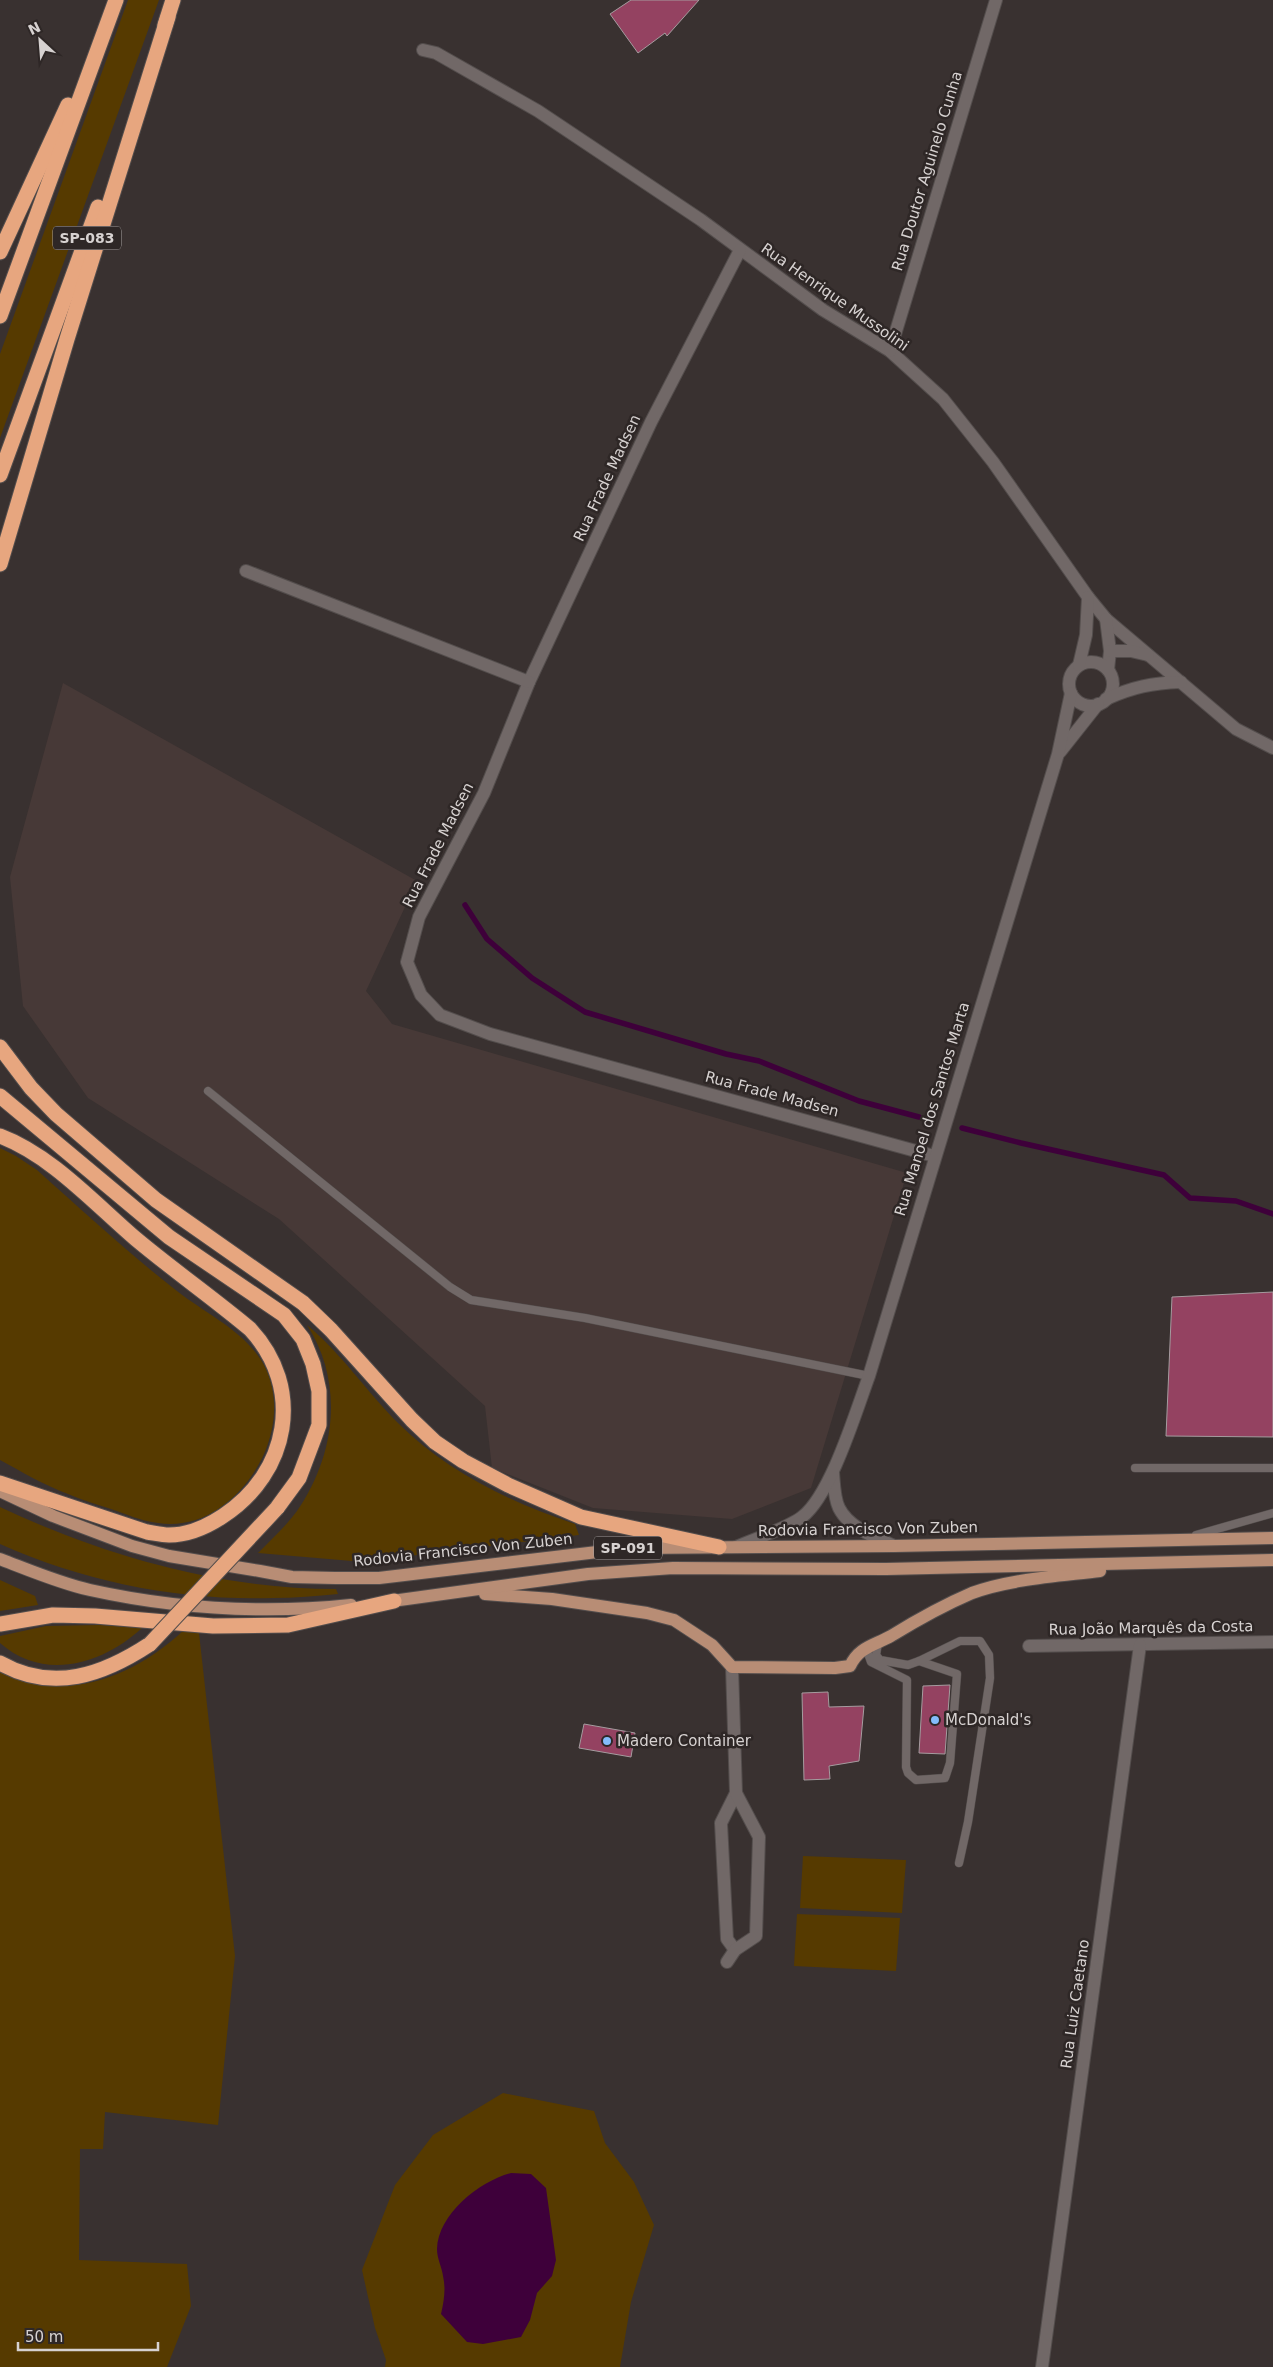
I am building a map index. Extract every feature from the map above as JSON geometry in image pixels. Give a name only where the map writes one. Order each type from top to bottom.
[{"type":"highway","name":"SP-083","points":[[0,475],[174,0]]},
{"type":"highway","name":"SP-083","points":[[0,316],[115,3]]},
{"type":"highway","points":[[0,252],[115,3]]},
{"type":"highway","points":[[0,564],[70,329],[168,17]]},
{"type":"highway","points":[[0,1047],[31,1088],[56,1114],[156,1200],[303,1303],[331,1330],[412,1420],[435,1442],[463,1461],[508,1485],[581,1517],[719,1547]]},
{"type":"highway","points":[[0,1096],[169,1237],[284,1315],[303,1339],[313,1364],[319,1391],[319,1426],[299,1478],[277,1508],[150,1644],[116,1665],[96,1673],[75,1676],[36,1677],[1,1663]]},
{"type":"highway","points":[[0,1136],[13,1140],[44,1159],[138,1240],[250,1330],[262,1342],[277,1371],[284,1403],[280,1443],[252,1492],[236,1508],[215,1522],[193,1531],[170,1535],[147,1532],[0,1483]]},
{"type":"highway","points":[[0,1624],[53,1615],[96,1616],[213,1626],[279,1625],[394,1601]]},
{"type":"main road","name":"Rodovia Francisco Von Zuben","points":[[0,1490],[53,1516],[132,1546],[169,1556],[292,1576],[379,1578],[631,1548],[894,1546],[1273,1538]]},
{"type":"main road","name":"SP-091","points":[[0,1559],[88,1589],[149,1601],[213,1609],[302,1610],[394,1601],[588,1574],[673,1568],[886,1569],[1273,1560]]},
{"type":"main road","points":[[463,1592],[552,1600],[647,1613],[674,1620],[712,1645],[732,1666],[850,1666],[856,1654],[866,1648],[930,1613],[974,1593],[1055,1577],[1167,1563]]},
{"type":"street","name":"Rua Doutor Aguinelo Cunha","points":[[890,351],[996,0]]},
{"type":"street","name":"Rua Henrique Mussolini","points":[[423,50],[436,53],[538,111],[701,220],[823,310],[890,351],[943,399],[993,462],[1088,597],[1106,619],[1236,729],[1273,748]]},
{"type":"street","name":"Rua Frade Madsen","points":[[740,250],[651,422],[529,682],[484,793],[419,918],[407,962],[420,995],[440,1015],[490,1034],[934,1156]]},
{"type":"street","points":[[246,570],[529,682]]},
{"type":"street","points":[[1080,665],[1086,634],[1088,597]]},
{"type":"street","points":[[1102,702],[1112,690],[1112,680],[1108,670],[1110,651],[1106,619]]},
{"type":"street","name":"Rua Henrique Mussolini","points":[[1110,651],[1131,651],[1153,657]]},
{"type":"street","points":[[1108,670],[1100,664],[1090,662],[1080,665],[1070,676],[1069,682],[1071,693],[1077,701],[1087,705],[1102,702],[1127,690],[1153,683],[1181,682]]},
{"type":"street","name":"Rua Manoel dos Santos Marta","points":[[736,1547],[802,1517],[813,1504],[833,1472],[869,1376],[934,1156],[1058,754],[1071,693]]},
{"type":"street","name":"Rua Manoel dos Santos Marta","points":[[1058,754],[1102,702]]},
{"type":"street","points":[[833,1472],[838,1507],[847,1519],[858,1528],[894,1546]]},
{"type":"street","name":"Rua João Marquês da Costa","points":[[1029,1646],[1273,1642]]},
{"type":"street","name":"Rua Luiz Caetano","points":[[1042,2367],[1140,1645]]},
{"type":"street","points":[[727,1962],[735,1950],[756,1936],[759,1837],[736,1793],[732,1666]]},
{"type":"street","points":[[735,1950],[727,1939],[722,1823],[736,1793]]},
{"type":"lane","points":[[208,1091],[450,1287],[471,1300],[584,1318],[869,1376]]},
{"type":"lane","points":[[1136,1468],[1273,1468]]},
{"type":"lane","points":[[1178,1540],[1273,1513]]},
{"type":"lane","points":[[878,1643],[876,1655],[880,1660],[908,1664],[919,1661],[960,1641],[980,1641],[989,1655],[988,1694],[968,1822],[959,1863]]},
{"type":"lane","points":[[866,1648],[871,1662],[907,1680],[906,1767],[908,1773],[916,1780],[945,1778],[950,1763],[957,1674],[948,1669],[919,1661]]},
{"type":"shaded area","points":[[128,0],[159,0],[0,438],[0,354]]},
{"type":"shaded area","points":[[63,683],[417,881],[366,991],[392,1024],[907,1173],[811,1488],[732,1519],[593,1508],[492,1468],[485,1406],[279,1219],[88,1098],[23,1006],[10,877]]},
{"type":"shaded area","points":[[0,1148],[37,1170],[159,1277],[244,1340],[261,1360],[267,1371],[273,1395],[274,1419],[268,1443],[256,1469],[246,1483],[235,1496],[208,1515],[176,1524],[146,1521],[59,1490],[0,1460]]},
{"type":"shaded area","points":[[307,1325],[343,1360],[398,1423],[437,1456],[481,1484],[527,1506],[575,1524],[579,1535],[386,1559],[352,1561],[258,1553],[297,1511],[310,1490],[327,1444],[331,1395],[327,1371],[319,1348]]},
{"type":"shaded area","points":[[0,1507],[80,1540],[164,1566],[206,1576],[249,1583],[336,1589],[338,1594],[281,1598],[203,1596],[168,1592],[99,1579],[65,1569],[0,1544]]},
{"type":"shaded area","points":[[0,1580],[35,1596],[38,1605],[0,1611]]},
{"type":"shaded area","points":[[99,1625],[142,1628],[127,1641],[110,1651],[92,1659],[73,1664],[54,1665],[35,1662],[17,1655],[0,1643],[0,1636],[46,1626]]},
{"type":"shaded area","points":[[184,1630],[199,1633],[235,1956],[218,2125],[105,2112],[103,2149],[80,2149],[79,2260],[187,2264],[191,2306],[167,2367],[0,2367],[0,1672],[25,1681],[50,1685],[74,1685],[98,1681],[121,1673],[143,1661]]},
{"type":"shaded area","points":[[803,1856],[906,1860],[902,1913],[800,1908]]},
{"type":"shaded area","points":[[797,1914],[900,1918],[896,1971],[794,1966]]},
{"type":"shaded area","points":[[503,2093],[594,2111],[605,2143],[634,2182],[654,2225],[631,2302],[620,2367],[385,2367],[386,2360],[375,2328],[362,2270],[395,2185],[433,2135]]},
{"type":"shaded area","points":[[511,2173],[531,2174],[546,2188],[556,2260],[552,2276],[537,2293],[530,2320],[521,2337],[483,2344],[467,2342],[441,2314],[444,2286],[437,2253],[439,2236],[453,2212],[474,2191],[499,2177]]},
{"type":"building","points":[[631,0],[699,0],[667,36],[665,33],[638,53],[610,14]]},
{"type":"building","points":[[1273,1292],[1273,1437],[1166,1436],[1172,1297]]},
{"type":"building","name":"McDonald's","points":[[950,1685],[945,1754],[919,1753],[923,1686]]},
{"type":"building","points":[[828,1692],[829,1707],[864,1706],[859,1761],[829,1766],[830,1779],[804,1780],[802,1693]]},
{"type":"building","name":"Madero Container","points":[[584,1724],[635,1733],[631,1757],[579,1748]]},
{"type":"waterway","points":[[465,905],[487,939],[532,978],[585,1012],[726,1054],[759,1061],[859,1101],[919,1117]]},
{"type":"waterway","points":[[962,1128],[1164,1175],[1190,1198],[1236,1201],[1273,1214]]},
{"type":"place","name":"McDonald's","points":[[935,1720]]},
{"type":"place","name":"Madero Container","points":[[607,1741]]}]
